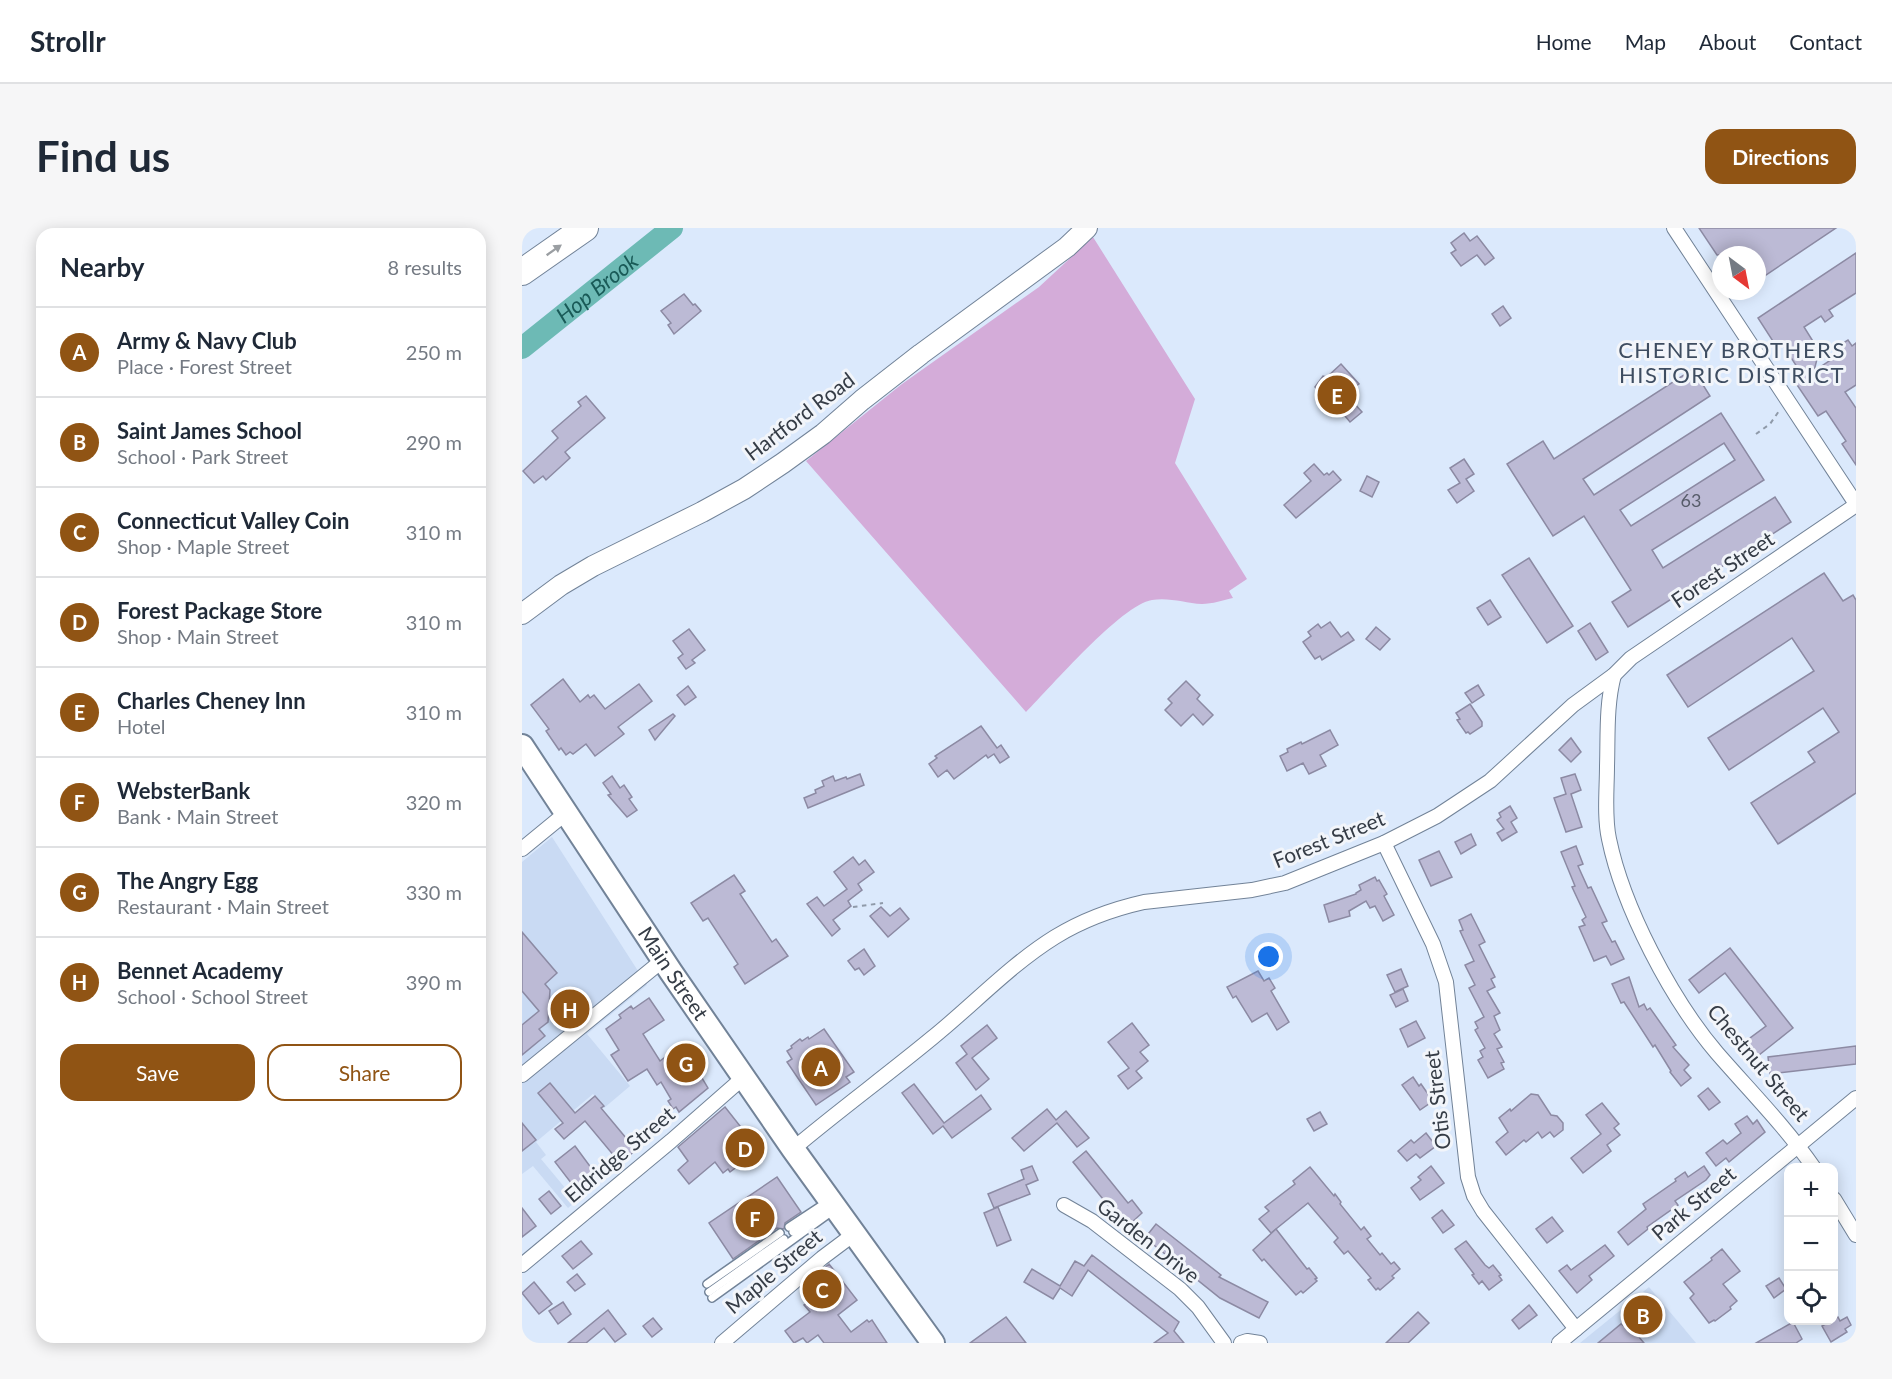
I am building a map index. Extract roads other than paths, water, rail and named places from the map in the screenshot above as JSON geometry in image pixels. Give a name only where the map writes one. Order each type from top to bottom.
[{"type":"highway","points":[[522,272],[585,228]]},
{"type":"main road","name":"Hartford Road","points":[[522,614],[561,585],[593,566],[702,512],[744,489],[783,463],[824,434],[862,400],[921,354],[1067,247],[1087,228]]},
{"type":"main road","name":"Main Street","points":[[522,746],[663,960],[793,1149],[933,1343]]},
{"type":"street","points":[[1674,228],[1856,505]]},
{"type":"street","name":"Forest Street","points":[[793,1149],[934,1037],[1021,962],[1056,936],[1077,925],[1144,902],[1252,890],[1285,883],[1384,843],[1437,816],[1490,781],[1573,705],[1614,675],[1631,658],[1856,505]]},
{"type":"street","name":"Chestnut Street","points":[[1614,675],[1608,700],[1608,836],[1618,873],[1644,938],[1671,988],[1715,1051],[1811,1163]]},
{"type":"street","points":[[522,849],[566,813]]},
{"type":"street","name":"Otis Street","points":[[1384,843],[1433,944],[1446,982],[1468,1177],[1474,1197],[1483,1212],[1576,1329]]},
{"type":"street","points":[[522,1075],[663,960]]},
{"type":"street","name":"Eldridge Street","points":[[522,1265],[744,1077]]},
{"type":"street","name":"Park Street","points":[[1559,1343],[1856,1098]]},
{"type":"street","name":"Garden Drive","points":[[1064,1205],[1092,1221],[1180,1289],[1198,1307],[1224,1343]]},
{"type":"street","points":[[1838,1207],[1856,1235]]},
{"type":"street","name":"Maple Street","points":[[722,1343],[822,1258],[854,1234]]},
{"type":"street","points":[[1241,1343],[1247,1341],[1260,1343]]},
{"type":"lane","points":[[791,1230],[832,1205]]},
{"type":"lane","points":[[782,1236],[709,1292],[832,1205]]},
{"type":"waterway","name":"Hop Brook","points":[[522,348],[672,228]]},
{"type":"place","name":"Charles Cheney Inn","points":[[1337,395]]},
{"type":"place","name":"Bennet Academy","points":[[570,1009]]},
{"type":"place","name":"The Angry Egg","points":[[686,1063]]},
{"type":"place","name":"Army & Navy Club","points":[[821,1067]]},
{"type":"place","name":"Forest Package Store","points":[[745,1148]]},
{"type":"place","name":"WebsterBank","points":[[755,1218]]},
{"type":"place","name":"Connecticut Valley Coin","points":[[822,1289]]},
{"type":"place","name":"Saint James School","points":[[1643,1315]]},
{"type":"district","name":"CHENEY BROTHERS HISTORIC DISTRICT","points":[[1732,362]]}]
